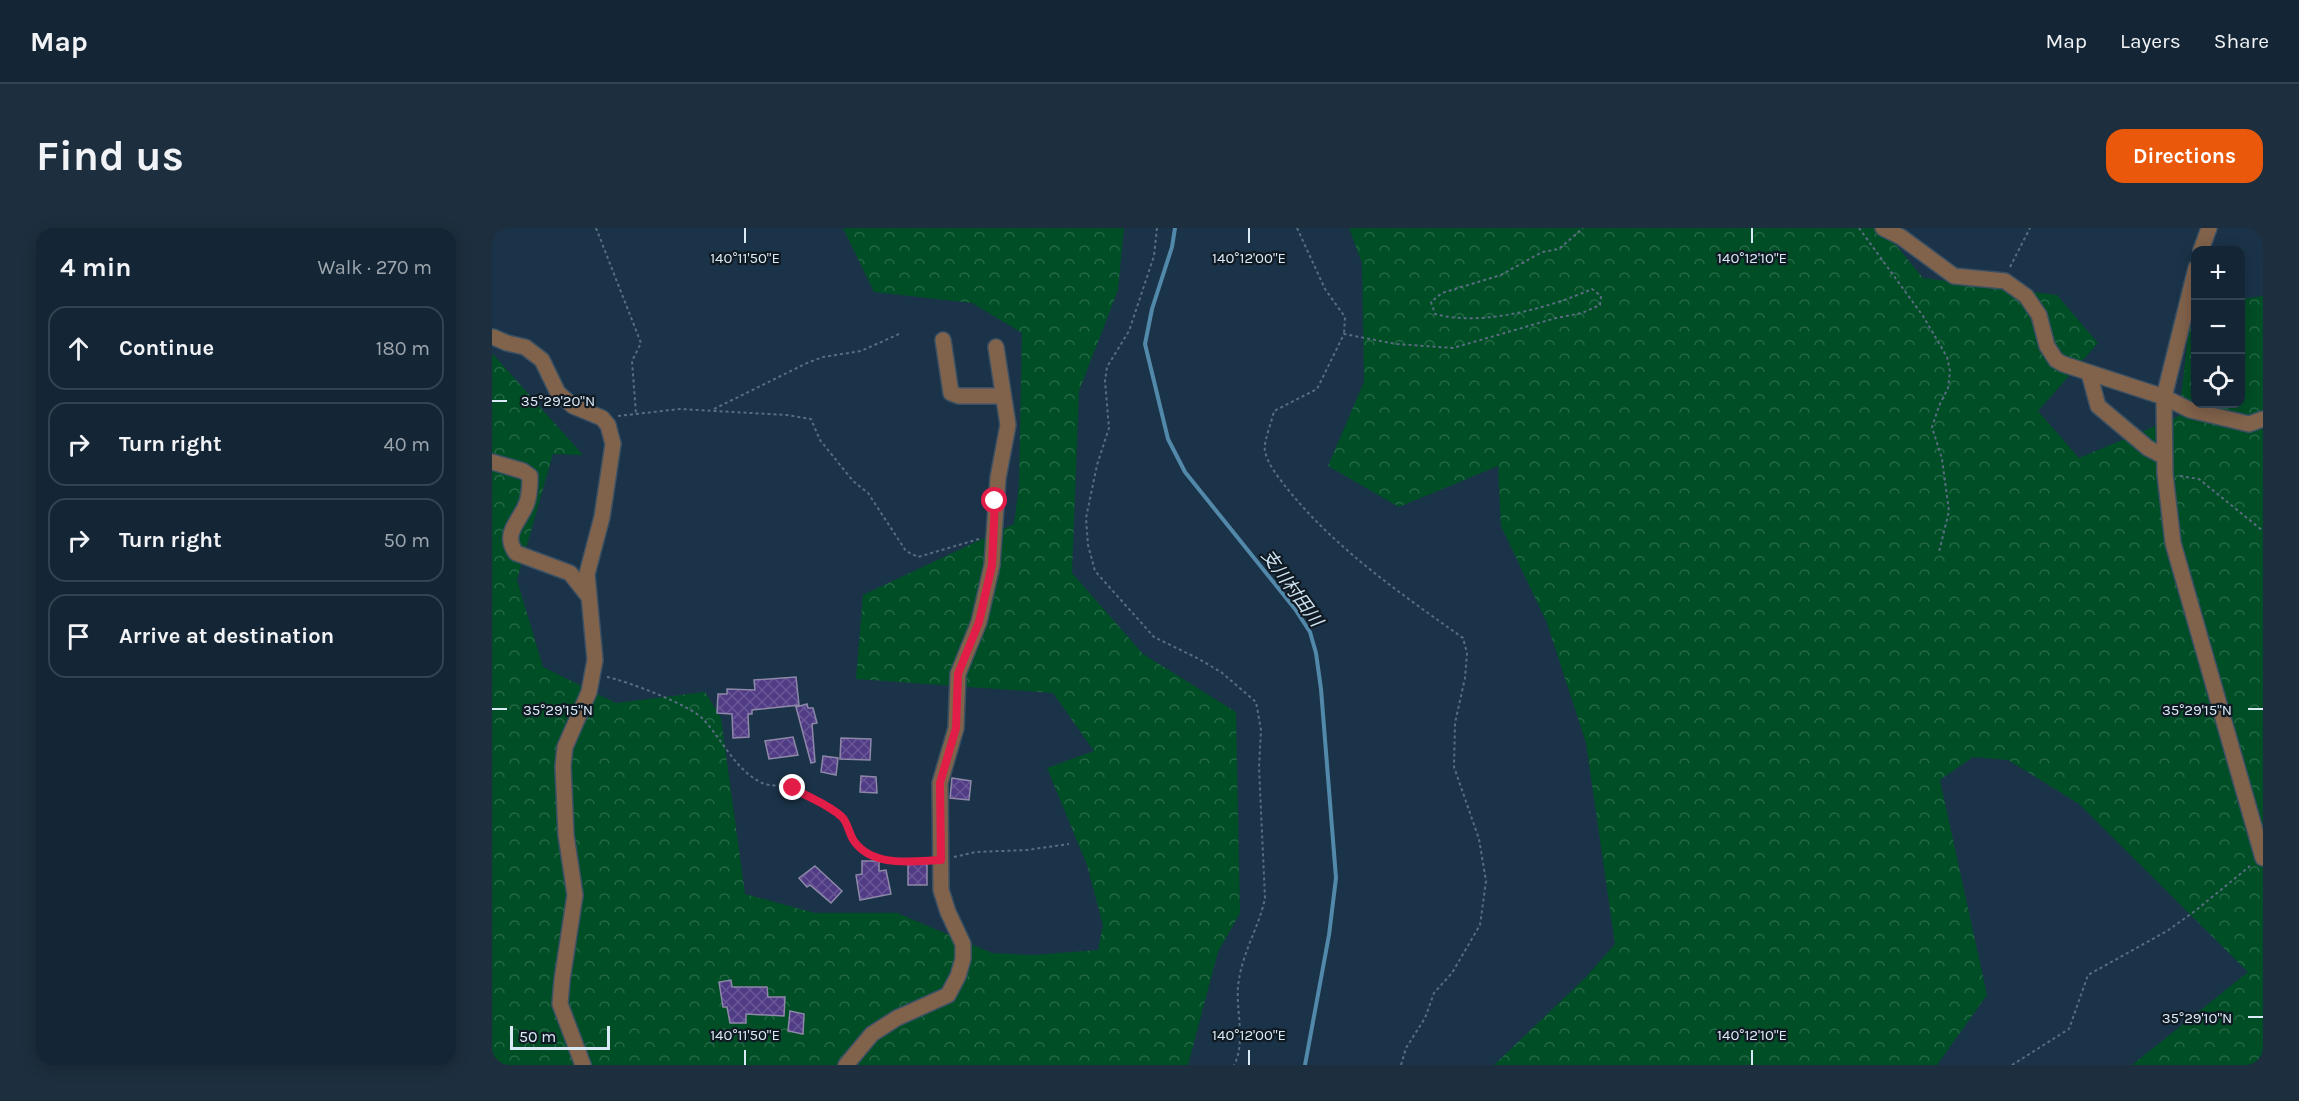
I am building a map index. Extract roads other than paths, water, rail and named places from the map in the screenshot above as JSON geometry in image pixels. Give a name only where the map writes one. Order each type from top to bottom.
[{"type":"street","points":[[1883,228],[1901,237],[1954,276],[2003,281],[2026,296],[2039,315],[2047,346],[2056,360],[2164,397],[2190,410],[2249,424],[2263,419]]},
{"type":"street","points":[[2202,246],[2208,228]]},
{"type":"street","points":[[2191,288],[2164,397],[2165,474],[2173,543],[2263,857]]},
{"type":"street","points":[[493,337],[525,347],[542,360],[558,393],[573,406],[602,418],[608,425],[613,444],[602,517],[586,574],[595,660],[589,692],[565,747],[563,766],[566,836],[575,895],[560,1004],[583,1065]]},
{"type":"street","points":[[943,340],[951,393],[958,396],[1003,396]]},
{"type":"street","points":[[846,1065],[872,1034],[897,1017],[948,995],[958,976],[963,958],[963,944],[948,912],[941,890],[940,783],[956,728],[958,674],[979,622],[992,565],[998,478],[1008,425],[996,347]]},
{"type":"street","points":[[2089,373],[2098,406],[2148,448],[2164,457]]},
{"type":"street","points":[[492,462],[523,471],[530,476],[530,490],[526,505],[510,531],[511,546],[516,553],[570,573],[589,597]]},
{"type":"waterway","name":"支川村田川","points":[[1175,228],[1172,247],[1152,309],[1145,344],[1168,439],[1185,472],[1295,609],[1310,632],[1316,653],[1336,878],[1329,935],[1305,1065]]}]
